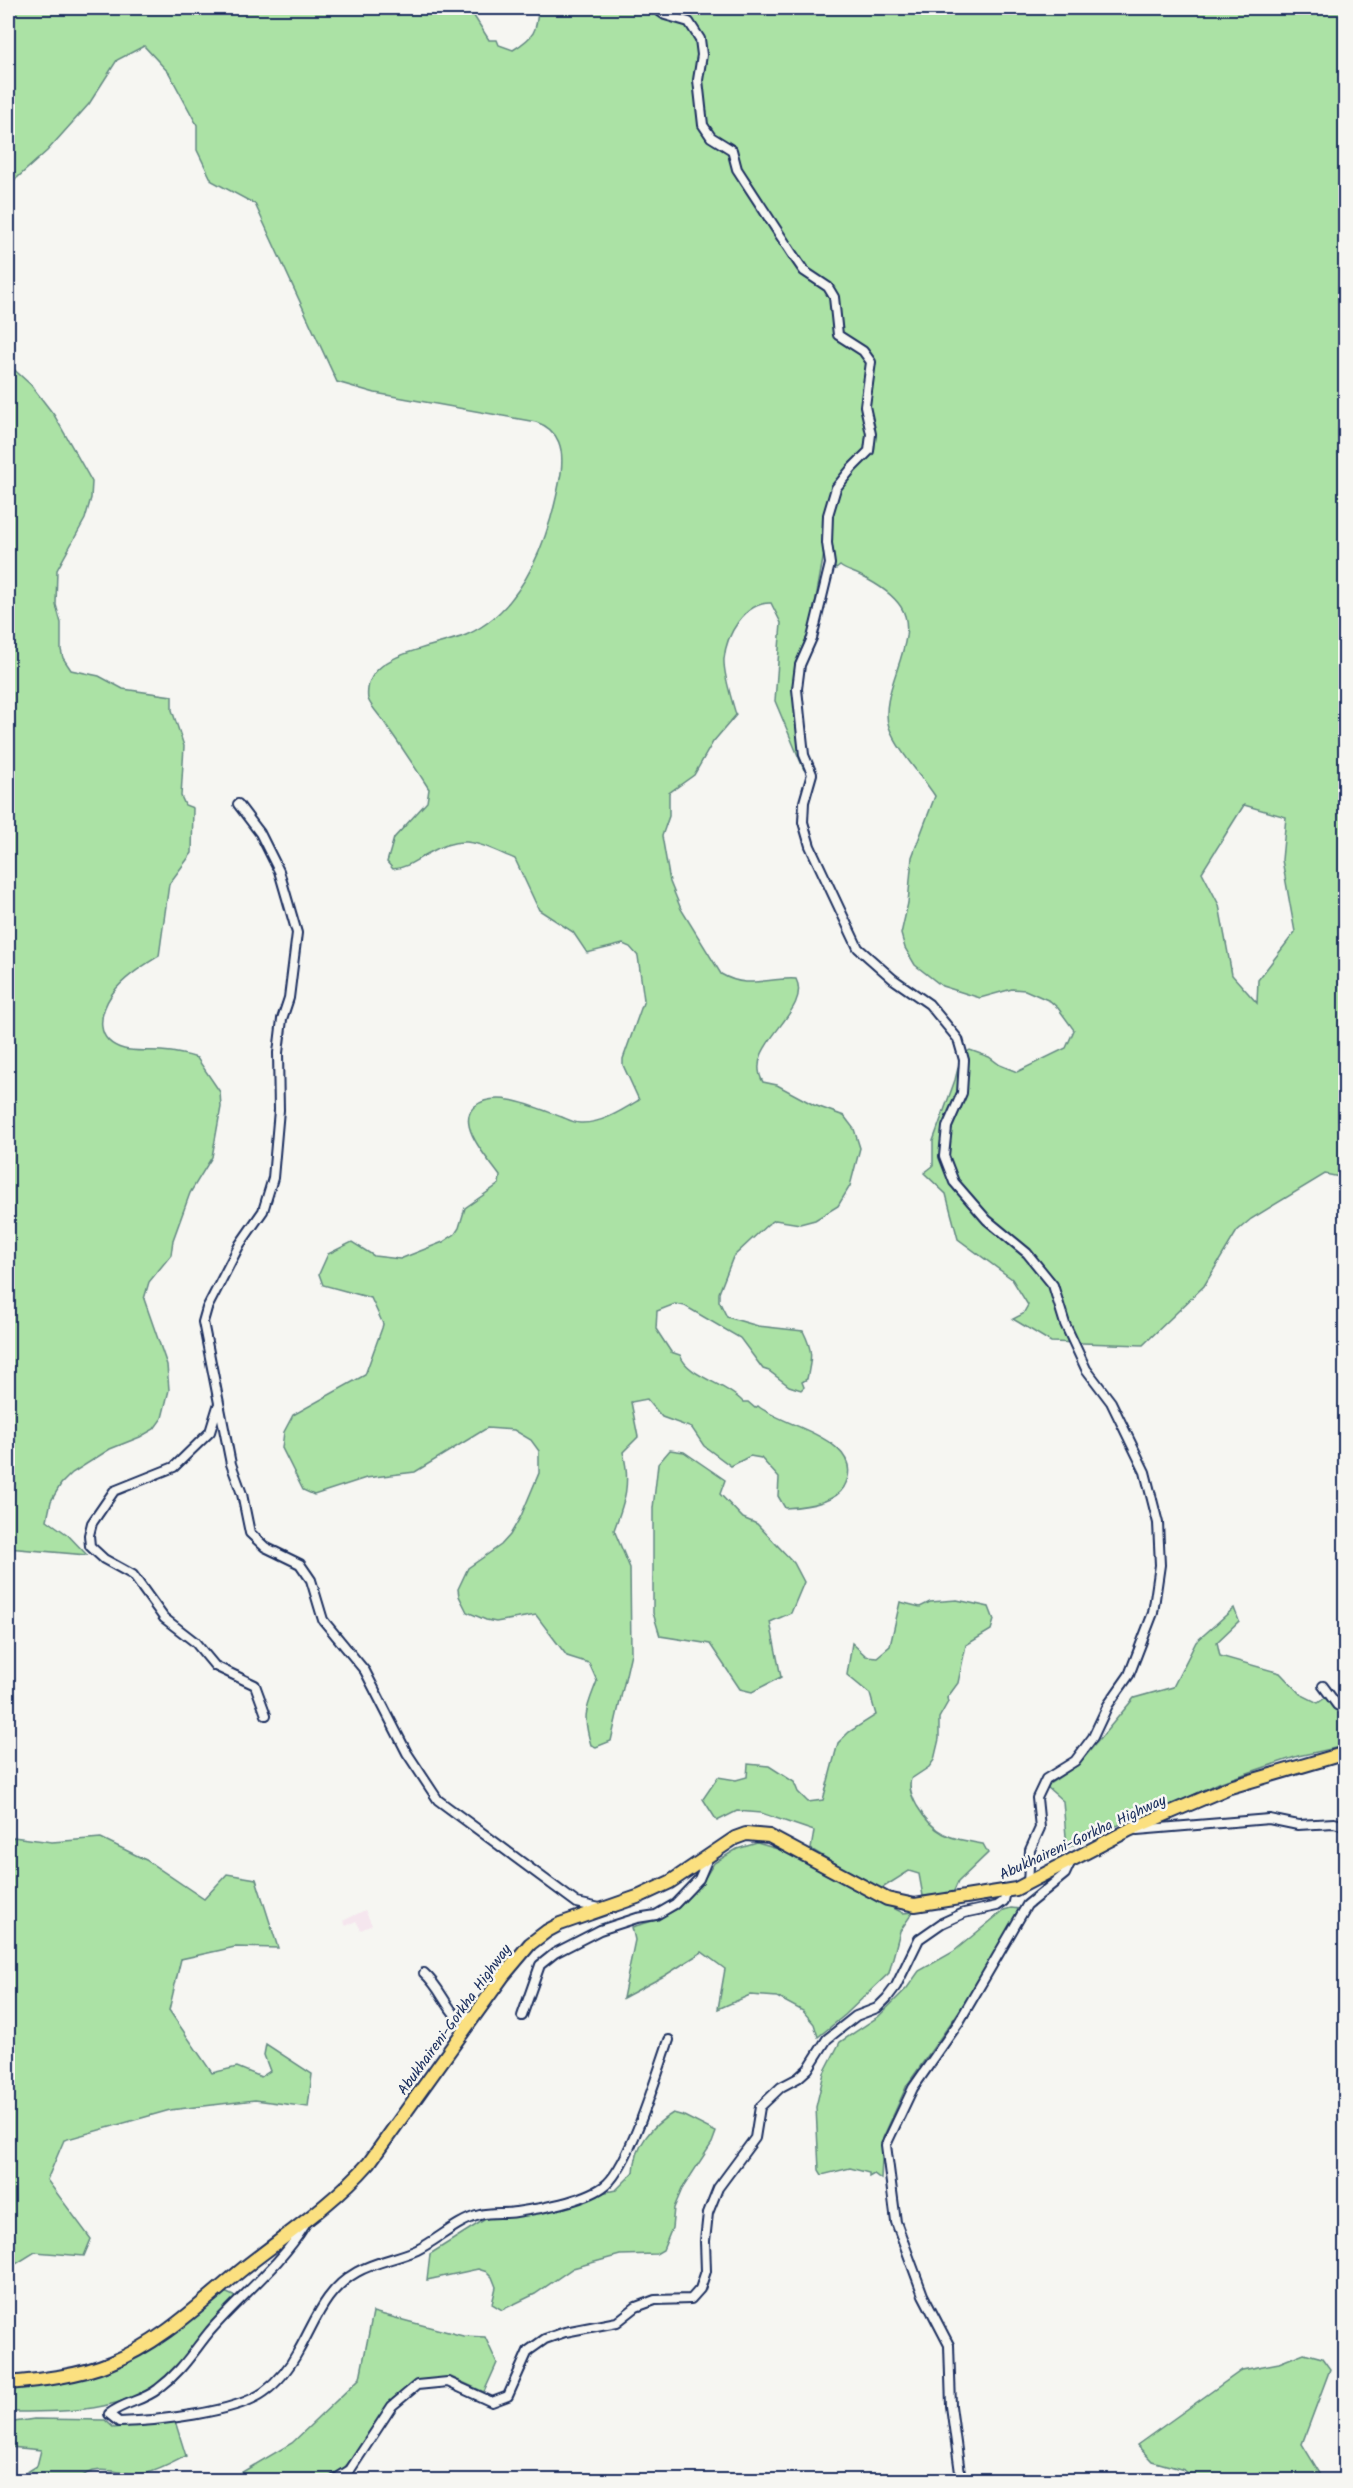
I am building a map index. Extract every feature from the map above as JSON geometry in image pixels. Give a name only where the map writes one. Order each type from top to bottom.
[{"type":"main road","name":"Abukhaireni-Gorkha Highway","points":[[8,2383],[90,2370],[109,2364],[147,2344],[308,2221],[355,2180],[475,2015],[530,1944],[560,1924],[640,1896],[670,1881],[735,1838],[746,1834],[769,1836],[788,1844],[887,1899],[915,1905],[1006,1892],[1029,1883],[1129,1830],[1230,1787],[1346,1753]]},
{"type":"street","points":[[655,8],[665,15],[689,22],[700,39],[702,55],[698,80],[703,125],[711,137],[732,150],[737,169],[804,271],[828,287],[834,297],[838,335],[863,351],[871,362],[865,406],[871,434],[869,451],[836,488],[828,515],[827,543],[830,564],[812,638],[800,664],[797,688],[804,755],[812,774],[804,802],[803,822],[810,846],[858,948],[893,979],[930,1004],[958,1039],[964,1060],[962,1093],[947,1127],[944,1156],[954,1182],[987,1220],[1027,1253],[1053,1285],[1065,1324],[1086,1369],[1112,1402],[1145,1472],[1158,1523],[1160,1565],[1153,1613],[1129,1675],[1108,1706],[1093,1737],[1075,1761],[1046,1779],[1037,1798],[1040,1827],[1030,1850],[1029,1883]]},
{"type":"street","points":[[238,804],[260,833],[279,871],[297,933],[289,998],[282,1019],[278,1053],[279,1110],[273,1178],[263,1210],[240,1244],[207,1308],[203,1322],[231,1464],[242,1494],[250,1533],[265,1547],[300,1564],[311,1580],[323,1620],[365,1671],[407,1753],[438,1800],[577,1903],[604,1909]]},
{"type":"street","points":[[219,1404],[210,1432],[174,1467],[114,1491],[93,1523],[89,1534],[90,1546],[104,1559],[133,1575],[164,1618],[195,1642],[215,1666],[255,1685],[266,1714]]},
{"type":"street","points":[[1323,1686],[1337,1705],[1346,1710]]},
{"type":"street","points":[[1129,1830],[1269,1819],[1298,1825],[1334,1823],[1346,1826]]},
{"type":"street","points":[[522,2016],[540,1965],[555,1953],[600,1930],[637,1918],[656,1915],[675,1904],[699,1879],[710,1854]]},
{"type":"street","points":[[961,2481],[951,2406],[949,2345],[922,2295],[896,2222],[886,2145],[913,2088],[959,2022],[1028,1905],[1065,1874],[1072,1860]]},
{"type":"street","points":[[334,2481],[350,2470],[392,2406],[417,2385],[448,2382],[492,2402],[508,2396],[528,2351],[545,2339],[565,2332],[617,2322],[636,2307],[655,2300],[691,2299],[700,2289],[706,2271],[705,2241],[708,2213],[718,2188],[755,2138],[760,2107],[780,2087],[803,2073],[827,2039],[856,2016],[877,2008],[887,1998],[896,1986],[919,1939],[950,1920],[997,1906],[1004,1900],[1006,1892]]},
{"type":"street","points":[[424,1974],[438,1985],[446,2004],[457,2017],[475,2015]]},
{"type":"street","points":[[308,2221],[292,2247],[210,2331],[186,2365],[157,2390],[109,2414],[119,2422],[153,2421],[206,2412],[262,2394],[274,2384],[298,2352],[328,2295],[357,2272],[377,2262],[418,2249],[449,2229],[480,2214],[515,2212],[565,2202],[602,2188],[616,2175],[627,2155],[669,2040]]},
{"type":"shaded area","points":[[365,1910],[372,1925],[361,1930],[356,1921],[346,1926],[343,1921]]},
{"type":"green space","points":[[8,8],[469,8],[489,40],[497,40],[499,45],[513,50],[533,33],[537,23],[538,8],[1345,8],[1345,1178],[1325,1174],[1251,1219],[1237,1231],[1204,1286],[1143,1345],[1051,1342],[1013,1319],[1023,1314],[1028,1305],[1012,1279],[958,1239],[946,1194],[924,1173],[933,1166],[933,1141],[955,1080],[961,1056],[970,1050],[1017,1072],[1066,1048],[1074,1030],[1050,1001],[1025,990],[1012,989],[980,998],[942,986],[915,965],[905,948],[901,934],[908,903],[912,857],[935,796],[904,754],[889,727],[887,713],[889,698],[903,650],[906,620],[901,607],[888,593],[840,566],[836,569],[824,553],[812,621],[794,691],[804,770],[775,701],[781,623],[771,603],[761,604],[745,614],[738,622],[725,650],[725,672],[736,715],[713,742],[694,775],[669,793],[669,816],[662,836],[670,882],[681,909],[721,974],[731,979],[749,982],[796,979],[799,991],[795,1004],[761,1055],[759,1069],[763,1082],[777,1085],[814,1105],[844,1116],[854,1129],[860,1148],[850,1186],[838,1206],[815,1220],[800,1224],[775,1220],[768,1224],[733,1257],[719,1293],[719,1301],[727,1317],[758,1326],[803,1331],[809,1344],[811,1359],[807,1379],[802,1382],[804,1387],[801,1390],[789,1386],[763,1369],[740,1338],[685,1306],[675,1304],[657,1311],[656,1329],[671,1352],[680,1355],[684,1363],[699,1375],[736,1395],[743,1402],[748,1402],[755,1408],[758,1406],[819,1436],[845,1457],[849,1471],[844,1487],[833,1497],[818,1504],[785,1508],[778,1496],[779,1478],[761,1458],[750,1456],[731,1466],[704,1446],[692,1428],[662,1417],[647,1399],[631,1402],[638,1437],[623,1452],[627,1473],[626,1492],[614,1530],[630,1568],[631,1653],[611,1741],[596,1747],[591,1745],[586,1719],[586,1712],[597,1681],[589,1663],[567,1656],[536,1615],[496,1622],[486,1620],[467,1612],[459,1596],[458,1589],[468,1568],[501,1545],[521,1516],[539,1473],[539,1451],[531,1440],[514,1430],[487,1428],[415,1472],[366,1478],[314,1495],[303,1490],[282,1448],[284,1432],[293,1415],[365,1375],[383,1324],[371,1298],[323,1285],[319,1274],[328,1254],[352,1242],[374,1256],[400,1259],[443,1242],[455,1234],[459,1228],[465,1208],[499,1184],[500,1176],[475,1141],[471,1131],[470,1113],[475,1106],[484,1101],[506,1099],[530,1105],[575,1122],[588,1123],[611,1116],[639,1100],[623,1065],[623,1059],[644,1000],[638,956],[630,947],[623,944],[587,953],[573,932],[539,910],[515,859],[481,845],[451,843],[410,864],[393,869],[387,862],[394,838],[427,802],[429,789],[369,702],[370,681],[376,671],[386,663],[412,651],[466,635],[487,623],[505,607],[520,588],[532,566],[550,520],[561,473],[562,456],[559,442],[550,430],[536,422],[375,393],[337,382],[255,204],[212,181],[197,150],[197,125],[169,73],[144,46],[117,60],[89,104],[47,151],[8,186]],"holes":[[[1244,805],[1286,817],[1282,860],[1295,932],[1258,980],[1257,1003],[1232,975],[1219,905],[1202,872]]]},
{"type":"green space","points":[[8,364],[31,385],[54,415],[92,482],[91,498],[85,519],[57,570],[56,605],[61,623],[63,658],[71,670],[99,676],[123,689],[172,696],[172,710],[184,746],[181,796],[185,805],[193,808],[192,853],[169,884],[159,956],[127,978],[112,994],[102,1019],[104,1034],[108,1040],[124,1049],[170,1052],[197,1058],[220,1092],[221,1107],[212,1157],[190,1193],[173,1240],[171,1255],[149,1282],[144,1299],[167,1365],[169,1390],[162,1418],[154,1429],[110,1449],[72,1473],[61,1484],[51,1501],[47,1520],[68,1535],[87,1555],[8,1548]]},
{"type":"green space","points":[[670,1450],[684,1452],[725,1480],[720,1494],[743,1518],[757,1524],[794,1563],[804,1582],[791,1613],[770,1622],[781,1677],[752,1692],[740,1689],[710,1644],[660,1636],[653,1613],[653,1508],[658,1464]]},
{"type":"green space","points":[[957,1600],[989,1607],[994,1620],[991,1630],[966,1645],[958,1683],[947,1698],[948,1702],[939,1718],[939,1739],[934,1760],[929,1767],[911,1779],[910,1786],[917,1806],[930,1824],[944,1834],[983,1844],[988,1853],[958,1882],[953,1893],[923,1896],[919,1874],[909,1871],[879,1890],[811,1849],[814,1831],[761,1813],[737,1811],[717,1821],[703,1799],[718,1777],[736,1780],[747,1777],[748,1764],[769,1766],[794,1782],[798,1792],[808,1802],[823,1800],[838,1743],[849,1732],[876,1715],[870,1694],[847,1675],[852,1643],[866,1656],[877,1657],[890,1646],[900,1602],[920,1607],[930,1602]]},
{"type":"green space","points":[[1234,1608],[1239,1621],[1217,1642],[1220,1656],[1280,1673],[1300,1694],[1318,1703],[1325,1698],[1345,1715],[1345,1746],[1298,1756],[1221,1782],[1128,1826],[1123,1823],[1067,1848],[1063,1801],[1046,1786],[1078,1765],[1134,1698],[1173,1687],[1196,1642]]},
{"type":"green space","points":[[13,1837],[52,1842],[101,1838],[146,1860],[204,1899],[227,1874],[256,1879],[278,1948],[235,1947],[181,1959],[169,2010],[212,2073],[237,2067],[261,2077],[270,2071],[264,2055],[266,2044],[312,2074],[308,2107],[255,2100],[170,2110],[64,2140],[47,2180],[91,2239],[84,2256],[35,2252],[8,2269],[8,1851]]},
{"type":"green space","points":[[757,1843],[781,1850],[903,1913],[913,1912],[900,1931],[889,1973],[818,2037],[814,2024],[803,2011],[777,1997],[750,1995],[718,2009],[725,1969],[702,1952],[623,1998],[635,1940],[632,1927],[656,1920],[677,1909],[706,1876],[714,1863],[737,1849]]},
{"type":"green space","points":[[1020,1909],[981,1980],[907,2085],[883,2138],[881,2179],[874,2174],[869,2177],[869,2173],[850,2168],[822,2175],[819,2170],[816,2107],[824,2073],[840,2042],[878,2017],[907,1988],[919,1971],[953,1952],[1004,1910]]},
{"type":"green space","points":[[673,2113],[716,2132],[712,2143],[682,2189],[674,2208],[672,2228],[663,2250],[656,2254],[620,2255],[573,2268],[535,2294],[502,2310],[492,2304],[496,2287],[487,2272],[478,2269],[427,2280],[430,2254],[487,2218],[585,2201],[596,2194],[616,2190],[634,2172],[637,2154],[651,2131]]},
{"type":"green space","points":[[218,2289],[238,2298],[205,2331],[184,2361],[167,2378],[147,2391],[126,2400],[79,2410],[8,2412],[8,2389],[81,2378],[134,2359],[176,2329]]},
{"type":"green space","points":[[373,2312],[463,2336],[485,2337],[497,2363],[484,2392],[451,2377],[425,2381],[402,2395],[345,2467],[324,2480],[217,2480],[239,2474],[292,2443],[360,2378]]},
{"type":"green space","points":[[1304,2353],[1322,2358],[1330,2369],[1302,2444],[1324,2480],[1197,2480],[1184,2470],[1152,2461],[1137,2445],[1242,2370],[1279,2363]]},
{"type":"green space","points":[[34,2419],[105,2420],[114,2428],[175,2421],[186,2456],[147,2473],[102,2470],[86,2474],[79,2480],[14,2480],[37,2466],[41,2450],[10,2447],[8,2445],[8,2423]]}]
